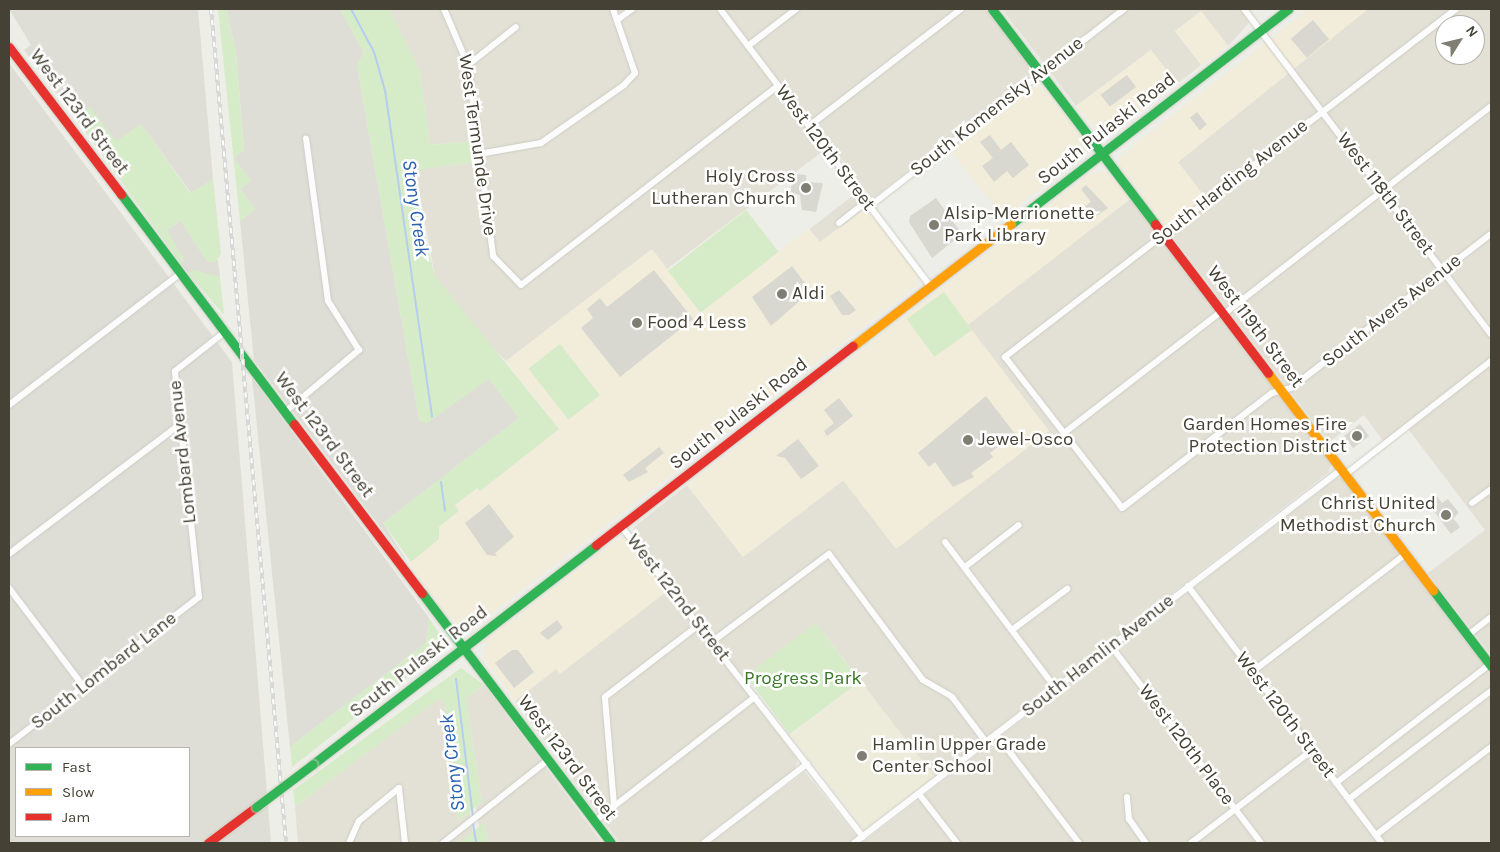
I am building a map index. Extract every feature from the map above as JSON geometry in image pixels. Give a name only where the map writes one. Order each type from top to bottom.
[{"type":"street","name":"West Termunde Drive","points":[[444,9],[468,65],[494,256],[514,282],[528,284],[778,86]]},
{"type":"street","points":[[479,154],[541,143],[624,85],[635,73],[613,9]]},
{"type":"street","points":[[617,20],[632,9]]},
{"type":"street","name":"West 120th Street","points":[[720,9],[930,286]]},
{"type":"street","points":[[748,46],[796,9]]},
{"type":"street","points":[[808,126],[961,9]]},
{"type":"street","name":"West 119th Street","points":[[992,9],[1491,665]]},
{"type":"street","name":"South Komensky Avenue","points":[[838,223],[868,204],[1124,9]]},
{"type":"street","name":"West 118th Street","points":[[1244,9],[1491,334]]},
{"type":"street","name":"South Pulaski Road","points":[[208,843],[464,648],[1288,9]]},
{"type":"street","name":"South Harding Avenue","points":[[1064,433],[1005,357],[1456,9]]},
{"type":"street","points":[[468,65],[516,28]]},
{"type":"street","name":"West 123rd Street","points":[[9,47],[611,843]]},
{"type":"street","points":[[1064,433],[1383,191],[1491,106]]},
{"type":"street","points":[[285,412],[355,358],[359,350],[328,301],[306,138]]},
{"type":"street","name":"South Avers Avenue","points":[[1064,433],[1122,508],[1272,392],[1291,388],[1491,234]]},
{"type":"street","points":[[9,405],[181,273]]},
{"type":"street","name":"Lombard Avenue","points":[[199,597],[175,371],[226,332]]},
{"type":"street","name":"South Hamlin Avenue","points":[[854,843],[1188,586],[1491,361]]},
{"type":"street","points":[[9,554],[180,424]]},
{"type":"street","points":[[1472,503],[1491,489]]},
{"type":"street","points":[[965,567],[1019,524]]},
{"type":"street","name":"West 122nd Street","points":[[621,526],[700,624],[863,836]]},
{"type":"street","points":[[945,542],[1056,689]]},
{"type":"street","points":[[713,641],[828,554],[924,680],[952,697],[986,742]]},
{"type":"street","points":[[1252,672],[1406,554]]},
{"type":"street","name":"West 120th Street","points":[[1188,586],[1382,843]]},
{"type":"street","points":[[9,588],[83,686]]},
{"type":"street","points":[[1012,630],[1067,589]]},
{"type":"street","name":"South Lombard Lane","points":[[9,744],[199,597]]},
{"type":"street","points":[[1468,635],[1491,617]]},
{"type":"street","points":[[614,805],[605,697],[700,624]]},
{"type":"street","name":"West 120th Place","points":[[1111,646],[1261,843]]},
{"type":"street","points":[[1336,783],[1491,665]]},
{"type":"street","points":[[1349,799],[1491,691]]},
{"type":"street","points":[[594,821],[755,697]]},
{"type":"street","points":[[996,734],[1079,843]]},
{"type":"street","points":[[1376,835],[1491,747]]},
{"type":"street","points":[[1191,843],[1311,751]]},
{"type":"street","points":[[443,843],[548,760]]},
{"type":"street","points":[[704,843],[807,764]]},
{"type":"street","points":[[349,843],[350,835],[359,821],[399,788],[405,843]]},
{"type":"street","points":[[919,794],[957,843]]},
{"type":"street","points":[[1127,797],[1129,818],[1146,843]]},
{"type":"shaded area","points":[[9,9],[198,9],[213,179],[191,193],[141,124],[116,142],[90,108],[76,119],[24,50],[31,45]]},
{"type":"shaded area","points":[[226,9],[340,9],[364,53],[357,66],[419,420],[489,379],[519,418],[383,523],[408,563],[254,360],[240,221],[255,209],[240,189],[251,181],[234,158],[244,150],[236,51]]},
{"type":"shaded area","points":[[389,9],[986,9],[1035,73],[872,199],[831,145],[667,269],[651,250],[506,361],[475,330],[435,276],[416,174],[422,169],[476,162],[473,141],[430,145],[420,72]]},
{"type":"shaded area","points":[[1002,9],[1242,9],[1249,23],[1228,46],[1201,11],[1175,31],[1201,65],[1177,84],[1151,50],[1076,106]]},
{"type":"shaded area","points":[[1309,9],[1368,9],[1178,162],[1206,198],[1167,229],[1119,165],[1119,157]]},
{"type":"shaded area","points":[[1368,9],[1491,9],[1491,655],[1428,573],[1485,530],[1405,425],[1383,441],[1364,415],[1329,442],[1167,229],[1178,162]]},
{"type":"shaded area","points":[[1201,11],[1228,46],[1202,66],[1175,31]]},
{"type":"shaded area","points":[[1151,50],[1177,84],[1112,134],[1100,134],[1076,106]]},
{"type":"shaded area","points":[[9,63],[232,362],[271,843],[9,843]]},
{"type":"shaded area","points":[[1039,84],[1085,140],[1086,151],[1003,218],[950,150]]},
{"type":"shaded area","points":[[1105,171],[1130,199],[968,325],[1049,431],[896,549],[843,480],[743,557],[687,485],[1092,172]]},
{"type":"shaded area","points":[[856,193],[867,207],[821,244],[810,229]]},
{"type":"shaded area","points":[[1130,199],[1331,462],[1329,472],[934,777],[816,623],[740,682],[798,760],[795,769],[697,843],[620,843],[515,701],[556,669],[560,673],[674,586],[633,535],[634,527],[687,485],[743,557],[844,480],[897,548],[1049,431],[967,325]]},
{"type":"shaded area","points":[[867,207],[917,274],[917,285],[478,624],[461,627],[448,616],[408,563],[438,540],[439,527],[459,511],[455,505],[477,488],[480,491],[559,429],[506,361],[652,249],[700,312],[809,229],[820,242]]},
{"type":"shaded area","points":[[181,221],[207,261],[218,260],[220,277],[188,273],[182,265],[167,230]]},
{"type":"shaded area","points":[[252,378],[429,618],[426,643],[290,747]]},
{"type":"shaded area","points":[[1338,477],[1347,482],[1491,672],[1491,843],[862,843]]},
{"type":"shaded area","points":[[619,538],[625,538],[667,591],[560,674],[556,669],[515,701],[484,658],[486,640]]},
{"type":"shaded area","name":"Hamlin Upper Grade Center School","points":[[860,681],[934,776],[865,831],[791,735]]},
{"type":"shaded area","points":[[484,685],[602,843],[488,843],[485,823],[479,827],[476,807],[482,802],[466,699]]},
{"type":"shaded area","points":[[440,697],[445,704],[458,821],[470,812],[473,832],[462,843],[298,843],[295,807]]},
{"type":"shaded area","points":[[805,772],[862,843],[709,843]]},
{"type":"green space","points":[[218,9],[226,9],[236,51],[244,150],[234,158],[251,181],[240,189],[255,209],[240,221]]},
{"type":"green space","points":[[340,9],[389,9],[420,71],[430,145],[473,141],[476,162],[423,169],[416,174],[424,233],[435,276],[559,429],[480,491],[477,488],[455,505],[459,511],[439,527],[439,539],[411,562],[383,523],[519,418],[489,379],[426,424],[419,420],[357,66],[364,53]]},
{"type":"green space","points":[[90,107],[116,141],[141,124],[190,193],[213,179],[221,254],[215,263],[207,261],[181,221],[167,230],[184,259],[182,265],[76,119]]},
{"type":"green space","points":[[746,210],[779,252],[701,313],[668,271]]},
{"type":"green space","points":[[195,270],[220,277],[224,315],[188,273]]},
{"type":"green space","points":[[944,292],[972,330],[934,357],[907,319]]},
{"type":"green space","points":[[560,344],[600,395],[568,420],[528,369]]},
{"type":"green space","points":[[429,618],[442,637],[440,651],[292,767],[290,747],[426,643]]},
{"type":"green space","name":"Progress Park","points":[[816,623],[860,681],[790,734],[746,676]]},
{"type":"green space","points":[[461,668],[484,685],[466,699],[482,802],[458,821],[445,704],[440,698],[295,807],[293,790]]},
{"type":"green space","points":[[485,822],[488,843],[462,843],[461,841]]},
{"type":"building","points":[[1313,20],[1329,39],[1307,58],[1291,39]]},
{"type":"building","points":[[1127,75],[1136,87],[1110,107],[1101,95]]},
{"type":"building","points":[[1197,112],[1207,125],[1200,130],[1190,118]]},
{"type":"building","points":[[990,135],[1001,150],[1011,142],[1029,165],[1013,178],[1007,171],[994,182],[982,166],[993,158],[980,142]]},
{"type":"building","name":"Holy Cross Lutheran Church","points":[[794,174],[806,175],[806,182],[823,183],[816,212],[802,210],[800,195],[790,193]]},
{"type":"building","points":[[1086,185],[1108,208],[1095,217],[1085,206],[1091,202],[1081,189]]},
{"type":"building","name":"Alsip-Merrionette Park Library","points":[[936,198],[962,234],[932,258],[909,222],[910,216]]},
{"type":"building","name":"Aldi","points":[[792,266],[811,291],[771,326],[752,297]]},
{"type":"building","name":"Food 4 Less","points":[[654,270],[693,319],[620,377],[581,328],[593,318],[587,309],[600,298],[607,307]]},
{"type":"building","points":[[839,290],[856,310],[849,315],[842,315],[830,296]]},
{"type":"building","name":"Jewel-Osco","points":[[986,396],[1015,434],[990,453],[993,457],[971,473],[974,477],[953,487],[935,462],[929,467],[918,453]]},
{"type":"building","points":[[839,398],[853,416],[827,436],[824,431],[834,423],[824,410]]},
{"type":"building","name":"Garden Homes Fire Protection District","points":[[1360,424],[1369,436],[1353,448],[1344,436]]},
{"type":"building","points":[[798,439],[819,466],[801,479],[785,458],[776,456]]},
{"type":"building","points":[[659,447],[664,453],[645,468],[648,472],[629,482],[623,475]]},
{"type":"building","name":"Christ United Methodist Church","points":[[1436,495],[1442,503],[1448,499],[1459,513],[1453,518],[1460,527],[1451,534],[1427,502]]},
{"type":"building","points":[[489,504],[514,537],[495,553],[497,556],[487,555],[465,523]]},
{"type":"building","points":[[557,620],[563,628],[548,640],[540,633]]},
{"type":"building","points":[[512,650],[518,650],[534,672],[514,688],[495,663]]},
{"type":"waterway","name":"Stony Creek","points":[[351,9],[374,52],[385,90],[432,417]]},
{"type":"waterway","name":"Stony Creek","points":[[441,482],[445,511]]},
{"type":"waterway","name":"Stony Creek","points":[[456,679],[473,818]]},
{"type":"waterway","name":"Stony Creek","points":[[473,823],[476,843]]},
{"type":"railway","points":[[211,9],[286,843]]},
{"type":"traffic: fast","points":[[992,9],[1155,224]]},
{"type":"traffic: fast","points":[[1011,224],[1288,9]]},
{"type":"traffic: fast","points":[[121,194],[294,424]]},
{"type":"traffic: fast","points":[[313,764],[596,545]]},
{"type":"traffic: fast","points":[[1433,590],[1491,666]]},
{"type":"traffic: fast","points":[[422,593],[611,843]]},
{"type":"traffic: fast","points":[[256,807],[313,764]]},
{"type":"traffic: slow","points":[[853,346],[1011,224]]},
{"type":"traffic: slow","points":[[1268,373],[1433,590]]},
{"type":"traffic: jam","points":[[9,47],[121,194]]},
{"type":"traffic: jam","points":[[1155,224],[1268,373]]},
{"type":"traffic: jam","points":[[596,545],[853,346]]},
{"type":"traffic: jam","points":[[294,424],[422,593]]},
{"type":"traffic: jam","points":[[208,843],[256,807]]},
{"type":"place","name":"Holy Cross Lutheran Church","points":[[806,188]]},
{"type":"place","name":"Alsip-Merrionette Park Library","points":[[934,225]]},
{"type":"place","name":"Aldi","points":[[782,294]]},
{"type":"place","name":"Food 4 Less","points":[[637,323]]},
{"type":"place","name":"Garden Homes Fire Protection District","points":[[1357,436]]},
{"type":"place","name":"Jewel-Osco","points":[[968,440]]},
{"type":"place","name":"Christ United Methodist Church","points":[[1446,515]]},
{"type":"place","name":"Hamlin Upper Grade Center School","points":[[862,756]]}]
